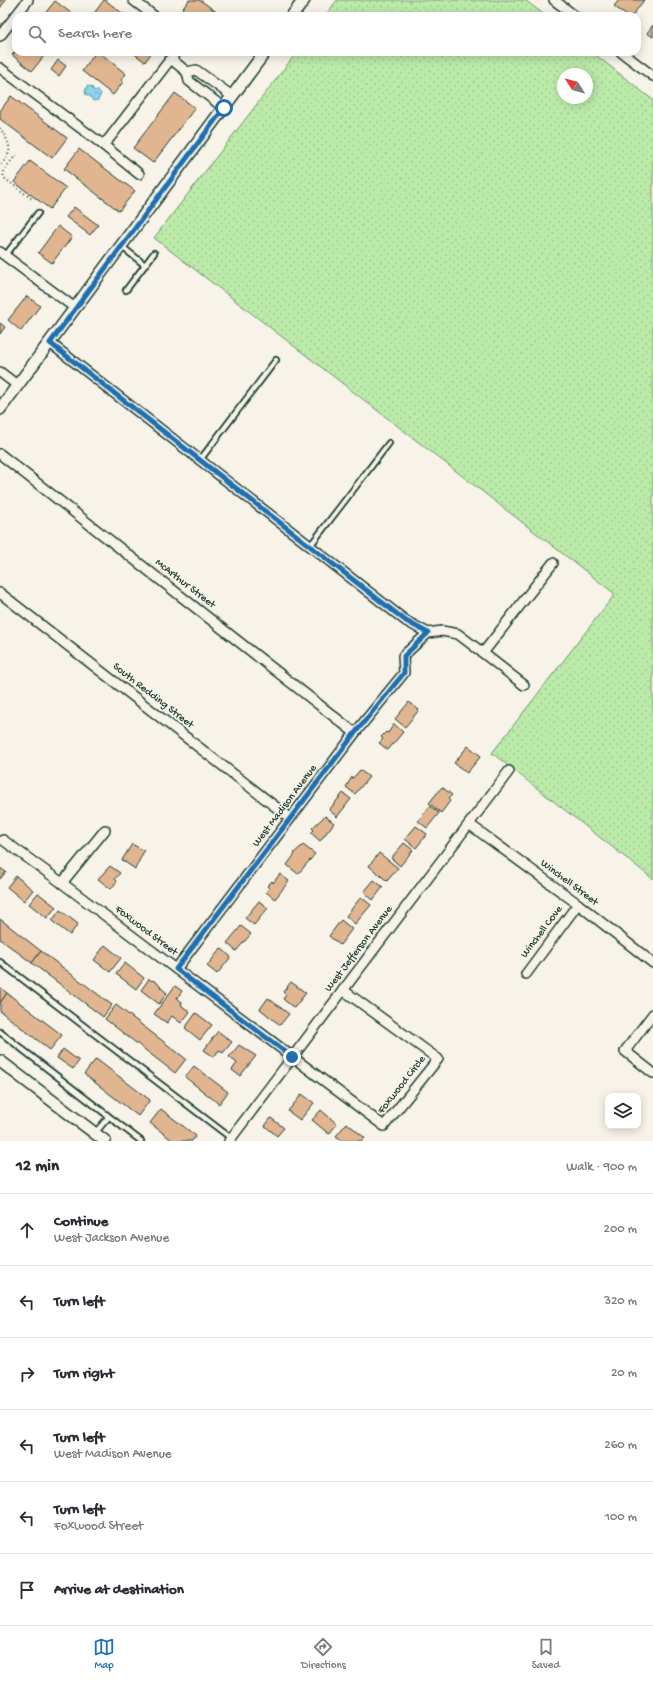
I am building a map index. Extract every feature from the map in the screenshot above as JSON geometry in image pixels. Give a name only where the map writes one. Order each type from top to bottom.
[{"type":"street","points":[[19,12],[28,0]]},
{"type":"street","points":[[133,0],[149,12]]},
{"type":"street","points":[[295,12],[304,0]]},
{"type":"street","points":[[554,0],[570,12]]},
{"type":"street","points":[[0,36],[12,21]]},
{"type":"street","points":[[102,144],[108,140],[173,56]]},
{"type":"street","points":[[175,56],[187,72],[189,81],[224,108]]},
{"type":"street","points":[[0,408],[50,343],[262,56]]},
{"type":"street","points":[[626,56],[653,76]]},
{"type":"street","points":[[0,68],[102,144],[139,174]]},
{"type":"street","points":[[187,72],[196,70],[232,96]]},
{"type":"street","points":[[2,254],[75,308]]},
{"type":"street","points":[[50,343],[406,621],[428,633],[442,631],[458,634],[524,685]]},
{"type":"street","points":[[0,372],[18,385]]},
{"type":"street","name":"McArthur Street","points":[[0,454],[355,733]]},
{"type":"street","points":[[483,653],[552,563]]},
{"type":"street","name":"South Redding Street","points":[[0,593],[290,818]]},
{"type":"street","name":"West Madison Avenue","points":[[176,969],[355,733],[404,673],[404,656],[428,633]]},
{"type":"street","name":"West Jefferson Avenue","points":[[230,1139],[509,771]]},
{"type":"street","name":"Winchell Street","points":[[469,824],[578,904],[653,963]]},
{"type":"street","points":[[62,883],[105,830]]},
{"type":"street","name":"Foxwood Street","points":[[2,840],[62,883],[292,1057]]},
{"type":"street","name":"Winchell Cove","points":[[526,974],[578,904]]},
{"type":"street","name":"Foxwood Circle","points":[[292,1057],[384,1126],[438,1059],[343,990]]},
{"type":"street","points":[[653,1014],[625,1051],[653,1073]]},
{"type":"street","points":[[0,1061],[105,1141]]},
{"type":"lane","points":[[2,254],[38,213]]},
{"type":"lane","points":[[121,246],[144,265]]},
{"type":"lane","points":[[126,290],[154,253]]},
{"type":"lane","points":[[200,460],[276,360]]},
{"type":"lane","points":[[310,546],[389,443]]},
{"type":"lane","points":[[0,962],[230,1139]]},
{"type":"lane","points":[[0,1032],[141,1141]]},
{"type":"lane","points":[[95,1133],[107,1119],[107,1115]]},
{"type":"path","points":[[0,128],[4,134],[9,149],[9,153],[0,165],[6,168]]},
{"type":"path","points":[[16,155],[6,168],[3,175],[4,178],[32,199]]},
{"type":"green space","points":[[337,0],[525,0],[541,12],[328,12]]},
{"type":"green space","points":[[294,56],[597,56],[653,100],[653,879],[492,753],[615,594],[154,238]]},
{"type":"water","points":[[87,86],[92,87],[93,90],[99,91],[101,94],[98,100],[93,101],[90,96],[86,95],[85,91]]},
{"type":"building","points":[[0,0],[6,0],[0,8]]},
{"type":"building","points":[[105,0],[121,12],[95,12]]},
{"type":"building","points":[[189,0],[200,0],[216,12],[180,12]]},
{"type":"building","points":[[619,0],[644,0],[635,12],[622,12],[614,6]]},
{"type":"building","points":[[55,1],[70,12],[46,12]]},
{"type":"building","points":[[653,25],[653,37],[647,33]]},
{"type":"building","points":[[13,56],[44,56],[32,71]]},
{"type":"building","points":[[93,56],[104,56],[126,74],[121,80],[123,82],[113,95],[82,71]]},
{"type":"building","points":[[137,56],[149,56],[145,62]]},
{"type":"building","points":[[58,60],[66,66],[59,76],[51,70]]},
{"type":"building","points":[[175,93],[195,108],[153,163],[133,148]]},
{"type":"building","points":[[11,96],[67,138],[52,158],[0,119],[0,111]]},
{"type":"building","points":[[79,149],[135,191],[119,211],[64,169]]},
{"type":"building","points":[[30,161],[66,188],[50,209],[14,182]]},
{"type":"building","points":[[74,207],[98,225],[90,235],[66,217]]},
{"type":"building","points":[[58,226],[72,237],[52,263],[38,253]]},
{"type":"building","points":[[27,296],[40,306],[21,331],[8,320]]},
{"type":"building","points":[[0,323],[5,327],[0,334]]},
{"type":"building","points":[[409,702],[419,710],[405,727],[395,719]]},
{"type":"building","points":[[394,724],[403,732],[388,750],[379,743],[383,739],[381,737],[386,732],[388,733]]},
{"type":"building","points":[[468,746],[481,756],[467,773],[454,763]]},
{"type":"building","points":[[360,770],[369,777],[355,794],[346,787],[352,777],[353,778]]},
{"type":"building","points":[[442,787],[452,795],[448,799],[450,801],[441,813],[429,803]]},
{"type":"building","points":[[343,793],[351,799],[337,817],[329,810]]},
{"type":"building","points":[[430,806],[439,813],[427,828],[418,821]]},
{"type":"building","points":[[325,816],[334,823],[320,841],[311,833],[314,830],[312,828]]},
{"type":"building","points":[[416,826],[427,834],[416,848],[405,839]]},
{"type":"building","points":[[404,843],[413,850],[400,866],[391,858]]},
{"type":"building","points":[[132,844],[144,851],[135,869],[122,860]]},
{"type":"building","points":[[303,845],[315,854],[298,874],[287,865],[295,854],[294,853]]},
{"type":"building","points":[[379,853],[398,868],[387,881],[369,866]]},
{"type":"building","points":[[110,866],[120,873],[115,879],[117,881],[111,889],[98,879]]},
{"type":"building","points":[[0,868],[6,872],[0,879]]},
{"type":"building","points":[[280,874],[289,881],[275,899],[266,892],[269,888],[267,886],[272,881],[273,883]]},
{"type":"building","points":[[16,876],[33,890],[24,901],[7,887]]},
{"type":"building","points":[[374,880],[383,887],[373,900],[364,892]]},
{"type":"building","points":[[38,893],[56,907],[47,918],[29,904]]},
{"type":"building","points":[[361,897],[371,905],[355,924],[346,916]]},
{"type":"building","points":[[259,901],[268,908],[254,925],[245,918]]},
{"type":"building","points":[[60,910],[78,924],[70,935],[52,921]]},
{"type":"building","points":[[0,919],[41,951],[32,963],[0,939]]},
{"type":"building","points":[[341,920],[352,929],[340,945],[329,936]]},
{"type":"building","points":[[241,926],[251,934],[236,951],[227,943]]},
{"type":"building","points":[[105,945],[121,958],[110,972],[94,960]]},
{"type":"building","points":[[221,948],[231,957],[217,974],[207,966]]},
{"type":"building","points":[[41,951],[112,1005],[103,1017],[32,963]]},
{"type":"building","points":[[125,963],[144,978],[136,989],[116,974]]},
{"type":"building","points":[[149,979],[161,986],[160,987],[167,993],[159,1004],[141,990]]},
{"type":"building","points":[[291,982],[306,993],[294,1008],[283,999],[286,995],[283,992]]},
{"type":"building","points":[[175,986],[182,991],[177,998],[182,1002],[181,1005],[190,1012],[181,1023],[172,1016],[167,1023],[154,1014]]},
{"type":"building","points":[[0,987],[7,993],[0,1003]]},
{"type":"building","points":[[7,993],[62,1035],[50,1050],[0,1011],[0,1003]]},
{"type":"building","points":[[268,998],[289,1014],[280,1025],[260,1009]]},
{"type":"building","points":[[116,1005],[186,1059],[175,1073],[105,1019]]},
{"type":"building","points":[[196,1013],[212,1025],[200,1040],[185,1028]]},
{"type":"building","points":[[218,1031],[232,1042],[223,1053],[219,1050],[214,1057],[204,1050]]},
{"type":"building","points":[[239,1045],[256,1056],[240,1076],[232,1070],[237,1063],[229,1057]]},
{"type":"building","points":[[63,1049],[79,1061],[73,1069],[57,1058]]},
{"type":"building","points":[[96,1059],[150,1100],[138,1116],[84,1074]]},
{"type":"building","points":[[194,1066],[228,1092],[219,1104],[185,1077]]},
{"type":"building","points":[[302,1094],[314,1103],[300,1120],[288,1111]]},
{"type":"building","points":[[161,1109],[196,1136],[192,1141],[173,1141],[150,1123]]},
{"type":"building","points":[[321,1110],[337,1124],[329,1134],[312,1120]]},
{"type":"building","points":[[271,1118],[284,1128],[277,1136],[265,1126]]},
{"type":"building","points":[[347,1123],[365,1138],[362,1141],[343,1141],[336,1136]]},
{"type":"route","points":[[224,108],[50,343],[406,621],[428,633],[404,656],[404,673],[355,733],[176,969],[292,1057]]}]
